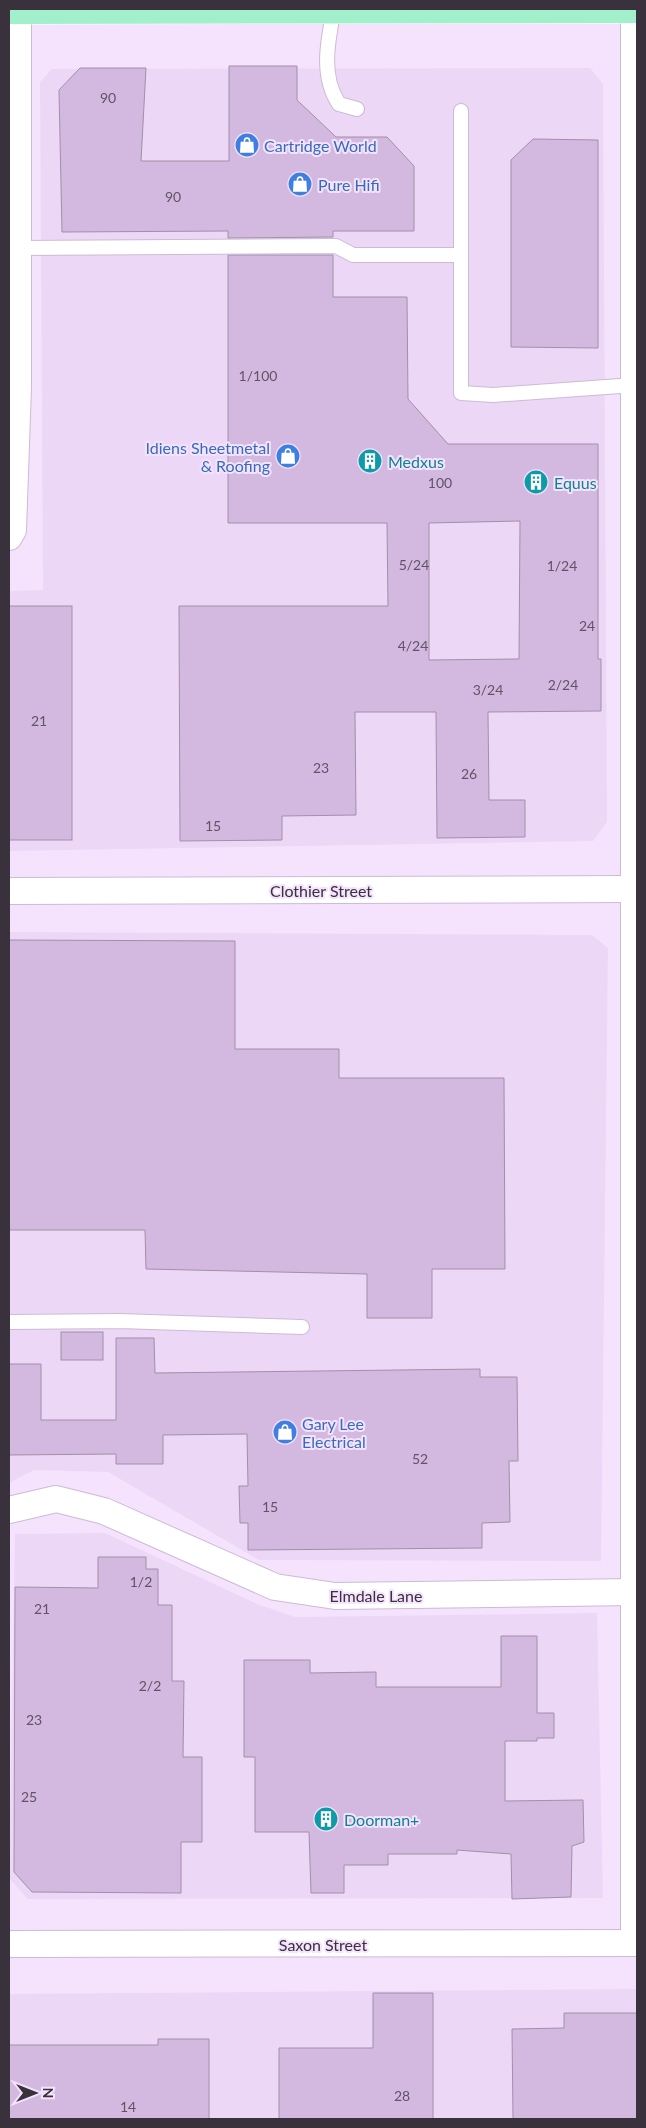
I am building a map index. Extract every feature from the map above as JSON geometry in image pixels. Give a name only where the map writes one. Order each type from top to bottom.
[{"type":"main road","points":[[14,10],[636,9]]},
{"type":"street","points":[[636,9],[634,385],[636,1332],[634,1592],[636,1943]]},
{"type":"street","points":[[9,537],[13,530],[16,485],[17,248],[14,10]]},
{"type":"street","name":"Clothier Street","points":[[9,891],[634,888]]},
{"type":"street","name":"Elmdale Lane","points":[[9,1510],[56,1499],[104,1511],[275,1587],[335,1596],[634,1592]]},
{"type":"street","name":"Saxon Street","points":[[9,1944],[636,1943]]},
{"type":"lane","points":[[334,9],[328,45],[328,77],[333,95],[339,104],[357,109]]},
{"type":"lane","points":[[460,111],[459,255],[461,393],[493,395],[634,385]]},
{"type":"lane","points":[[17,248],[336,246],[353,255],[459,255]]},
{"type":"lane","points":[[9,1322],[120,1322],[302,1327]]},
{"type":"shaded area","points":[[590,68],[603,84],[607,822],[593,841],[9,851],[9,591],[43,590],[40,82],[52,69]]},
{"type":"shaded area","points":[[9,932],[592,935],[608,948],[601,1561],[259,1560],[108,1472],[34,1470],[9,1483]]},
{"type":"shaded area","points":[[105,1533],[257,1604],[295,1617],[597,1613],[603,1898],[28,1899],[9,1878],[15,1534]]},
{"type":"shaded area","points":[[637,1989],[637,2119],[9,2119],[9,1994]]},
{"type":"building","points":[[229,66],[297,66],[297,100],[336,137],[387,137],[414,166],[414,231],[333,231],[333,237],[228,238],[228,231],[62,232],[59,90],[80,68],[146,68],[141,161],[229,161]]},
{"type":"building","points":[[533,139],[598,140],[598,348],[511,347],[511,160]]},
{"type":"building","points":[[228,255],[333,255],[333,297],[407,297],[408,399],[448,444],[598,444],[598,659],[601,659],[601,711],[488,712],[489,800],[525,800],[525,837],[437,838],[436,712],[355,712],[356,815],[282,816],[282,840],[180,841],[179,606],[388,606],[387,523],[228,523]],"holes":[[[520,521],[519,659],[429,660],[429,523]]]},
{"type":"building","points":[[9,606],[72,606],[72,840],[9,840]]},
{"type":"building","points":[[9,940],[235,941],[235,1049],[339,1049],[339,1078],[504,1078],[505,1269],[432,1269],[432,1318],[367,1318],[367,1274],[146,1269],[145,1230],[9,1230]]},
{"type":"building","points":[[61,1332],[103,1332],[103,1360],[61,1360]]},
{"type":"building","points":[[116,1338],[154,1338],[155,1373],[480,1369],[480,1377],[517,1377],[518,1461],[509,1461],[510,1522],[482,1523],[482,1548],[248,1550],[248,1523],[240,1523],[239,1486],[248,1486],[247,1434],[163,1435],[163,1464],[116,1464],[116,1454],[9,1455],[9,1364],[41,1364],[41,1420],[116,1420]]},
{"type":"building","points":[[98,1557],[146,1557],[146,1569],[158,1569],[158,1605],[172,1605],[172,1681],[184,1681],[183,1757],[202,1757],[202,1842],[181,1842],[181,1893],[32,1892],[14,1872],[15,1587],[98,1588]]},
{"type":"building","points":[[501,1636],[537,1636],[537,1713],[554,1713],[554,1738],[537,1738],[537,1741],[505,1741],[505,1801],[583,1800],[584,1842],[572,1846],[571,1897],[512,1899],[511,1854],[457,1850],[457,1854],[388,1854],[388,1865],[344,1865],[344,1893],[311,1893],[309,1832],[255,1832],[255,1757],[244,1757],[244,1660],[310,1660],[310,1673],[376,1672],[376,1687],[501,1687]]},
{"type":"building","points":[[373,1993],[433,1993],[433,2119],[279,2119],[279,2048],[373,2048]]},
{"type":"building","points":[[564,2013],[637,2013],[637,2119],[513,2119],[512,2029],[564,2028]]},
{"type":"building","points":[[158,2039],[209,2039],[209,2119],[9,2119],[9,2045],[158,2045]]},
{"type":"place","name":"Cartridge World","points":[[247,145]]},
{"type":"place","name":"Pure Hifi","points":[[300,184]]},
{"type":"place","name":"Idiens Sheetmetal & Roofing","points":[[288,456]]},
{"type":"place","name":"Medxus","points":[[370,461]]},
{"type":"place","name":"Equus","points":[[536,482]]},
{"type":"place","name":"Gary Lee Electrical","points":[[285,1432]]},
{"type":"place","name":"Doorman+","points":[[326,1819]]}]
